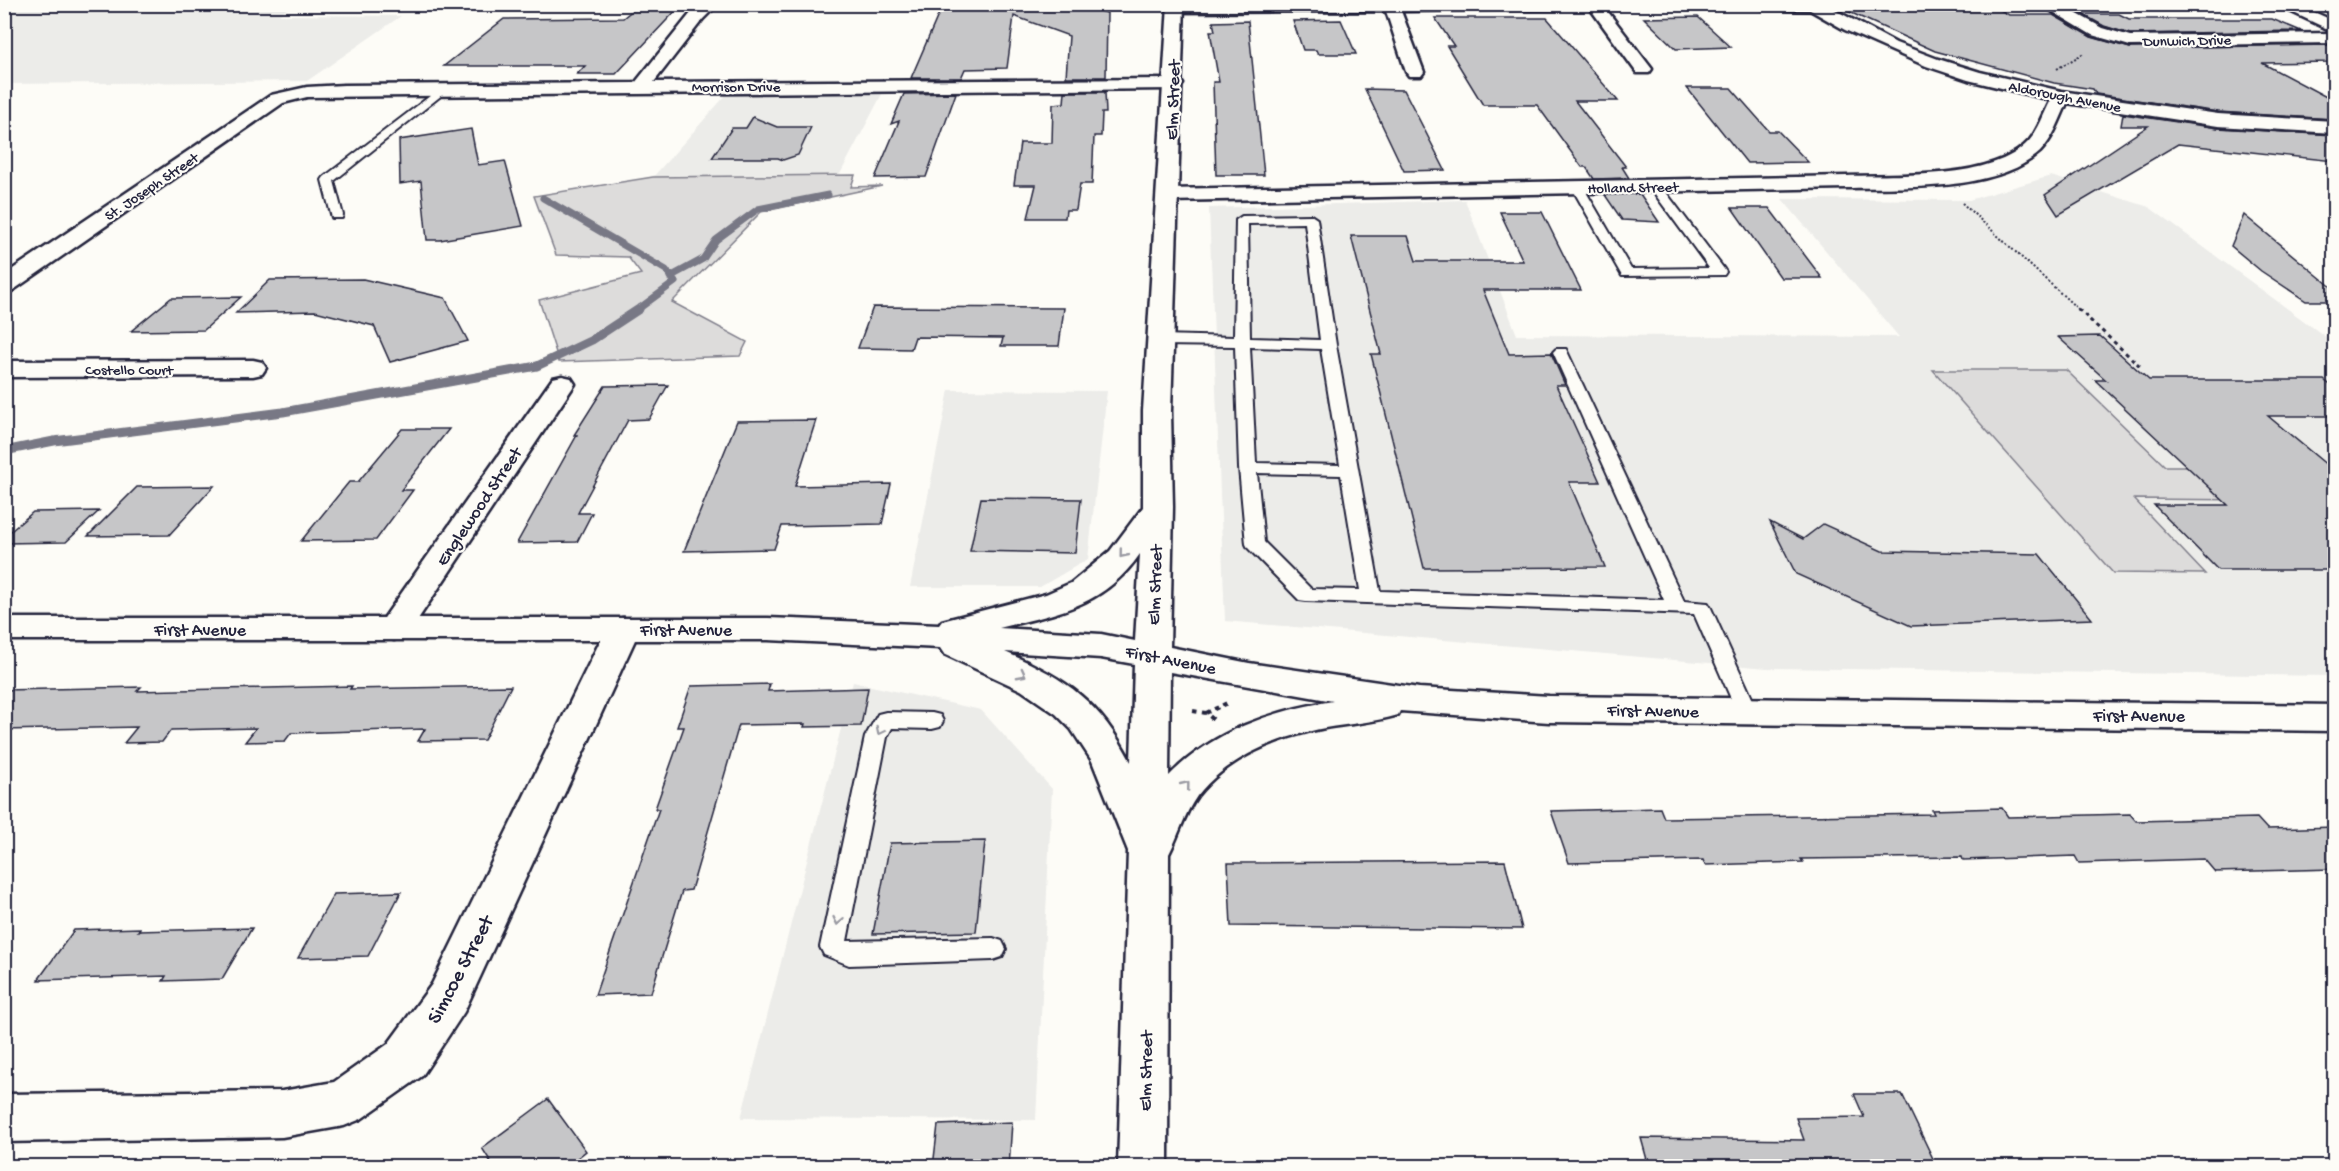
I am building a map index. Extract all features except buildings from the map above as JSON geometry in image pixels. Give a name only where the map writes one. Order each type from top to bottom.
[{"type":"street","points":[[641,87],[690,24],[711,4]]},
{"type":"street","points":[[1175,7],[1556,4]]},
{"type":"street","points":[[1594,4],[1643,69]]},
{"type":"street","points":[[1763,4],[1812,5]]},
{"type":"street","name":"Dunwich Drive","points":[[2047,4],[2109,37],[2144,42],[2334,38]]},
{"type":"street","points":[[2282,4],[2334,27]]},
{"type":"street","name":"Aldorough Avenue","points":[[1812,5],[1846,27],[1899,51],[1937,65],[2026,89],[2061,97],[2212,119],[2334,127]]},
{"type":"street","points":[[1392,6],[1416,72]]},
{"type":"street","name":"Elm Street","points":[[1143,1167],[1152,654],[1158,507],[1157,411],[1175,7]]},
{"type":"street","name":"Morrison Drive","points":[[300,93],[329,90],[1173,84]]},
{"type":"street","name":"St. Joseph Street","points":[[4,286],[277,99],[300,93]]},
{"type":"street","name":"Holland Street","points":[[1168,195],[1916,180],[1986,171],[2020,158],[2035,146],[2061,97]]},
{"type":"street","name":"Costello Court","points":[[4,369],[253,368]]},
{"type":"street","name":"Englewood Street","points":[[394,629],[562,384]]},
{"type":"street","points":[[929,636],[1057,602],[1083,591],[1121,558],[1158,507]]},
{"type":"street","name":"First Avenue","points":[[4,629],[768,629],[1101,646],[1152,654],[1249,675],[1419,702],[1549,709],[2334,717]]},
{"type":"street","name":"Simcoe Street","points":[[4,1118],[282,1114],[344,1103],[405,1060],[448,998],[623,629]]},
{"type":"street","points":[[929,636],[1020,672],[1066,701],[1104,748],[1150,855]]},
{"type":"street","points":[[1150,855],[1167,813],[1182,790],[1200,770],[1240,742],[1261,731],[1290,723],[1348,711],[1419,702]]},
{"type":"lane","points":[[337,215],[328,180],[443,89]]},
{"type":"lane","points":[[1578,188],[1627,273],[1719,272],[1655,186]]},
{"type":"lane","points":[[1371,597],[1328,345],[1311,219],[1242,220],[1242,342],[1248,468],[1255,544],[1306,595],[1701,608],[1747,711]]},
{"type":"lane","points":[[1161,340],[1328,345]]},
{"type":"lane","points":[[1561,352],[1677,607]]},
{"type":"lane","points":[[1248,468],[1349,470]]},
{"type":"lane","points":[[932,721],[886,720],[876,737],[833,947],[849,954],[993,949]]},
{"type":"path","points":[[2026,89],[2109,37]]},
{"type":"path","points":[[1955,196],[2140,366]]},
{"type":"path","points":[[1193,711],[1206,713],[1215,721]]},
{"type":"shaded area","points":[[19,4],[293,4],[279,15],[401,16],[307,81],[5,84],[4,11]]},
{"type":"shaded area","points":[[727,94],[882,94],[839,176],[653,177]]},
{"type":"shaded area","points":[[855,175],[851,187],[882,186],[761,212],[672,302],[747,342],[740,356],[559,362],[539,300],[641,274],[628,257],[556,255],[534,196],[653,177]]},
{"type":"shaded area","points":[[2051,176],[2149,207],[2334,343],[2334,676],[1767,668],[1225,621],[1209,208],[1465,200],[1517,335],[1899,337],[1782,199],[1969,200]]},
{"type":"shaded area","points":[[1933,370],[2066,370],[2165,466],[2226,466],[2263,500],[2134,499],[2205,574],[2113,573]]},
{"type":"shaded area","points":[[949,390],[1107,391],[1088,559],[1040,587],[910,587]]},
{"type":"shaded area","points":[[853,682],[981,710],[1052,789],[1036,1120],[741,1118]]},
{"type":"waterway","points":[[671,277],[703,259],[716,240],[758,209],[828,195]]},
{"type":"waterway","points":[[543,198],[666,270],[671,277]]},
{"type":"waterway","points":[[637,310],[675,282],[671,277]]},
{"type":"waterway","points":[[4,451],[54,441],[283,412],[537,366],[592,340],[639,309]]}]
